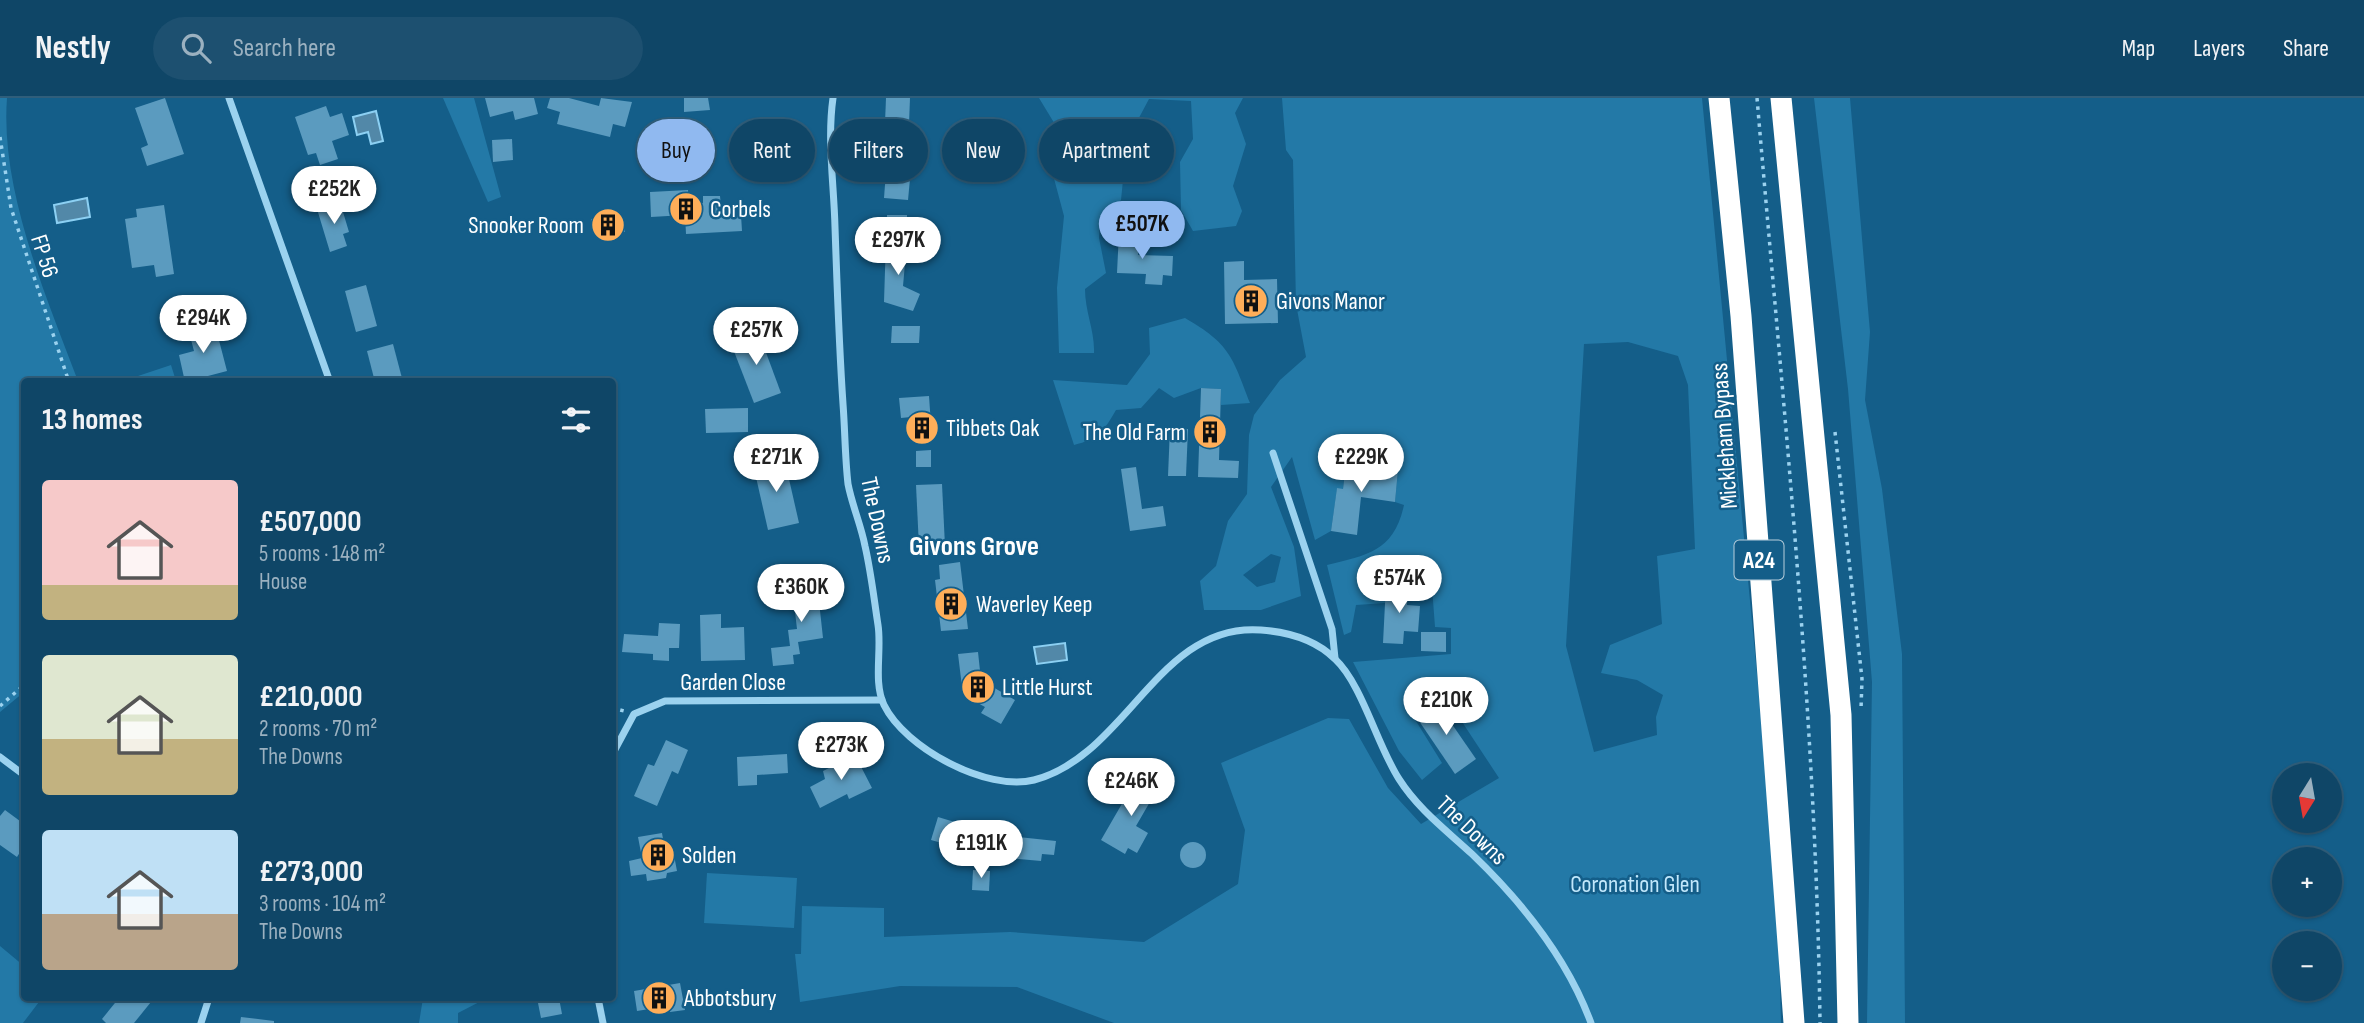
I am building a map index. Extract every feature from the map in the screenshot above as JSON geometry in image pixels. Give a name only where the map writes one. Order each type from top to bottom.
[{"type":"highway","name":"Mickleham Bypass","points":[[1719,98],[1741,316],[1794,1023]]},
{"type":"highway","points":[[1781,98],[1841,715],[1847,1023]]},
{"type":"street","points":[[229,98],[329,378]]},
{"type":"street","name":"The Downs","points":[[833,98],[836,284],[849,486],[866,546],[880,633],[882,700],[894,722],[915,742],[986,778],[1009,782],[1033,780],[1088,752],[1176,660],[1217,635],[1241,629],[1280,633],[1314,643],[1335,658],[1348,674],[1401,782],[1425,812],[1474,855],[1535,922],[1571,976],[1591,1023]]},
{"type":"street","name":"The Downs","points":[[1273,453],[1332,629],[1335,658]]},
{"type":"street","name":"Garden Close","points":[[616,748],[635,714],[665,701],[882,700]]},
{"type":"street","points":[[0,757],[21,773]]},
{"type":"street","points":[[201,1023],[208,1001]]},
{"type":"street","points":[[599,1001],[603,1023]]},
{"type":"path","points":[[1757,98],[1810,728],[1818,878],[1820,1023]]},
{"type":"path","name":"FP 56","points":[[0,137],[11,208],[68,378]]},
{"type":"path","points":[[0,706],[21,688]]},
{"type":"green space","points":[[0,98],[7,98],[7,133],[18,206],[52,314],[77,378],[21,378],[21,694],[0,712]]},
{"type":"green space","points":[[443,98],[474,98],[501,197],[488,202]]},
{"type":"green space","points":[[1039,98],[1243,98],[1235,113],[1246,144],[1233,186],[1242,211],[1236,226],[1193,231],[1181,210],[1180,162],[1193,139],[1191,101],[1149,99],[1138,119],[1052,119]]},
{"type":"green space","name":"Coronation Glen","points":[[1282,98],[1702,98],[1761,716],[1779,951],[1781,1023],[1114,1023],[1017,987],[900,986],[800,1002],[795,954],[801,954],[802,906],[884,908],[884,937],[1010,932],[1144,942],[1238,884],[1245,830],[1221,763],[1328,718],[1349,719],[1388,788],[1421,824],[1499,778],[1443,693],[1411,713],[1442,763],[1422,780],[1399,751],[1353,662],[1451,654],[1451,628],[1435,627],[1432,587],[1387,584],[1385,603],[1356,605],[1351,632],[1344,635],[1327,565],[1367,554],[1386,542],[1394,532],[1404,505],[1395,502],[1398,470],[1346,463],[1343,489],[1337,489],[1331,531],[1315,540],[1292,457],[1271,487],[1294,547],[1301,596],[1261,610],[1204,610],[1200,581],[1216,566],[1228,521],[1247,494],[1249,435],[1254,415],[1280,380],[1306,357],[1296,304],[1293,160],[1286,150]],"holes":[[[1628,342],[1678,356],[1688,385],[1695,549],[1657,556],[1662,624],[1610,645],[1601,673],[1637,680],[1663,695],[1656,717],[1657,735],[1594,752],[1566,646],[1584,344]],[[1271,554],[1281,557],[1275,582],[1257,587],[1243,575]]]},
{"type":"green space","points":[[1814,98],[1850,98],[1870,332],[1865,400],[1882,489],[1902,654],[1905,1023],[1867,1023],[1872,682],[1848,389]]},
{"type":"green space","points":[[1055,182],[1123,182],[1121,200],[1100,223],[1099,238],[1106,273],[1085,289],[1094,353],[1059,353],[1057,288],[1064,216]]},
{"type":"green space","points":[[1185,318],[1212,336],[1228,353],[1250,403],[1221,405],[1221,389],[1201,388],[1174,398],[1159,388],[1141,408],[1116,410],[1100,433],[1074,445],[1053,380],[1127,385],[1150,354],[1149,328]]},
{"type":"green space","points":[[171,365],[175,378],[132,378]]},
{"type":"green space","points":[[707,873],[797,878],[794,928],[704,923]]},
{"type":"green space","points":[[0,946],[21,964],[21,1001],[40,1001],[23,1023],[0,1023]]},
{"type":"green space","points":[[423,1001],[481,1001],[458,1013],[458,1023],[419,1023]]},
{"type":"shaded area","points":[[376,111],[383,141],[371,144],[368,132],[357,135],[353,117]]},
{"type":"shaded area","points":[[87,198],[90,217],[57,223],[54,205]]},
{"type":"shaded area","points":[[1065,643],[1067,660],[1037,664],[1034,647]]},
{"type":"building","points":[[165,98],[184,154],[147,166],[141,148],[148,145],[135,108]]},
{"type":"building","points":[[485,98],[534,98],[538,114],[515,120],[513,111],[490,117]]},
{"type":"building","points":[[550,98],[569,98],[599,106],[601,98],[632,102],[625,127],[613,124],[610,137],[557,124],[560,112],[547,108]]},
{"type":"building","points":[[684,98],[708,98],[710,110],[684,112]]},
{"type":"building","points":[[886,98],[910,98],[909,119],[885,119]]},
{"type":"building","points":[[326,106],[330,117],[342,113],[349,135],[332,141],[338,159],[320,165],[316,153],[308,155],[295,117]]},
{"type":"building","points":[[512,139],[513,160],[493,162],[492,140]]},
{"type":"building","points":[[885,182],[910,182],[908,200],[884,198]]},
{"type":"building","name":"Corbels","points":[[688,190],[689,204],[703,203],[703,196],[720,196],[722,217],[741,215],[742,231],[686,234],[685,215],[651,217],[650,192]]},
{"type":"building","points":[[340,202],[349,232],[343,234],[347,246],[330,252],[317,209]]},
{"type":"building","points":[[164,205],[174,274],[156,277],[154,265],[132,268],[125,219],[137,217],[136,209]]},
{"type":"building","points":[[887,215],[907,215],[907,232],[887,231]]},
{"type":"building","name":"Snooker Room","points":[[623,217],[625,232],[593,234],[591,219]]},
{"type":"building","points":[[1119,232],[1139,233],[1138,255],[1173,256],[1172,276],[1163,275],[1162,285],[1145,284],[1146,274],[1117,273]]},
{"type":"building","points":[[886,239],[907,241],[903,286],[920,294],[913,311],[884,302]]},
{"type":"building","name":"Givons Manor","points":[[1244,261],[1244,280],[1277,279],[1278,323],[1225,324],[1224,262]]},
{"type":"building","points":[[366,285],[377,326],[356,332],[345,291]]},
{"type":"building","points":[[215,325],[227,371],[200,378],[184,378],[179,355],[194,351],[189,332]]},
{"type":"building","points":[[892,326],[920,326],[919,343],[891,343]]},
{"type":"building","points":[[758,331],[781,393],[754,403],[730,341]]},
{"type":"building","points":[[393,344],[402,378],[374,378],[367,351]]},
{"type":"building","name":"The Old Farm","points":[[1201,388],[1221,389],[1219,460],[1239,461],[1238,478],[1198,477]]},
{"type":"building","name":"Tibbets Oak","points":[[929,396],[932,439],[913,440],[911,417],[901,418],[899,398]]},
{"type":"building","points":[[748,408],[748,432],[706,433],[705,409]]},
{"type":"building","points":[[1170,428],[1188,429],[1186,476],[1168,476]]},
{"type":"building","points":[[931,450],[931,467],[916,467],[916,451]]},
{"type":"building","points":[[784,457],[799,523],[768,530],[753,464]]},
{"type":"building","points":[[1346,463],[1398,470],[1395,502],[1361,497],[1357,535],[1331,531],[1337,488],[1343,489]]},
{"type":"building","points":[[1136,467],[1142,509],[1163,506],[1166,526],[1130,531],[1121,469]]},
{"type":"building","points":[[942,484],[945,546],[919,547],[916,485]]},
{"type":"building","name":"Waverley Keep","points":[[960,562],[968,629],[941,631],[935,580],[940,579],[939,565]]},
{"type":"building","points":[[817,583],[823,638],[798,642],[800,654],[793,655],[794,664],[773,666],[771,648],[790,646],[788,630],[797,629],[792,586]]},
{"type":"building","points":[[1386,584],[1408,586],[1407,605],[1420,606],[1418,632],[1404,631],[1403,644],[1383,643]]},
{"type":"building","points":[[721,614],[721,628],[744,627],[745,660],[701,661],[700,615]]},
{"type":"building","points":[[659,623],[680,624],[679,648],[669,648],[669,661],[653,660],[653,654],[622,652],[624,634],[658,636]]},
{"type":"building","points":[[1421,632],[1446,632],[1446,652],[1421,651]]},
{"type":"building","name":"Little Hurst","points":[[978,652],[981,680],[1015,700],[1001,724],[981,713],[985,707],[963,695],[958,654]]},
{"type":"building","points":[[1436,701],[1476,759],[1455,774],[1415,715]]},
{"type":"building","points":[[666,740],[688,750],[678,774],[672,771],[657,806],[634,796],[648,764],[654,766]]},
{"type":"building","points":[[787,754],[788,773],[757,775],[757,785],[738,786],[737,757]]},
{"type":"building","points":[[855,755],[872,788],[849,799],[847,794],[820,808],[810,787],[825,779],[823,771]]},
{"type":"building","points":[[1138,776],[1158,788],[1136,826],[1148,833],[1137,853],[1128,848],[1125,854],[1101,840]]},
{"type":"building","points":[[5,810],[21,822],[21,851],[17,857],[0,845],[0,816]]},
{"type":"building","points":[[938,817],[981,830],[974,852],[931,840]]},
{"type":"building","name":"Solden","points":[[662,833],[665,851],[673,850],[677,871],[667,873],[666,878],[647,881],[646,874],[631,876],[629,861],[642,858],[638,837]]},
{"type":"building","points":[[1000,835],[1056,841],[1054,855],[1042,854],[1041,861],[998,857]]},
{"type":"building","points":[[1193,842],[1202,846],[1206,855],[1202,864],[1193,868],[1184,864],[1180,855],[1184,846]]},
{"type":"building","points":[[973,870],[990,871],[989,891],[972,890]]},
{"type":"building","name":"Abbotsbury","points":[[680,983],[685,1010],[670,1012],[668,1006],[637,1011],[634,991]]},
{"type":"building","points":[[117,1001],[151,1002],[134,1023],[106,1023],[102,1019]]},
{"type":"building","points":[[538,1001],[560,1001],[562,1014],[541,1018]]},
{"type":"building","points":[[241,1017],[274,1021],[274,1023],[240,1023]]},
{"type":"place","name":"Corbels","points":[[686,209]]},
{"type":"place","name":"Snooker Room","points":[[608,225]]},
{"type":"place","name":"Givons Manor","points":[[1251,301]]},
{"type":"place","name":"Tibbets Oak","points":[[922,428]]},
{"type":"place","name":"The Old Farm","points":[[1210,432]]},
{"type":"place","name":"Waverley Keep","points":[[951,604]]},
{"type":"place","name":"Little Hurst","points":[[978,687]]},
{"type":"place","name":"Solden","points":[[658,855]]},
{"type":"place","name":"Abbotsbury","points":[[659,998]]},
{"type":"district","name":"Givons Grove","points":[[974,545]]}]
